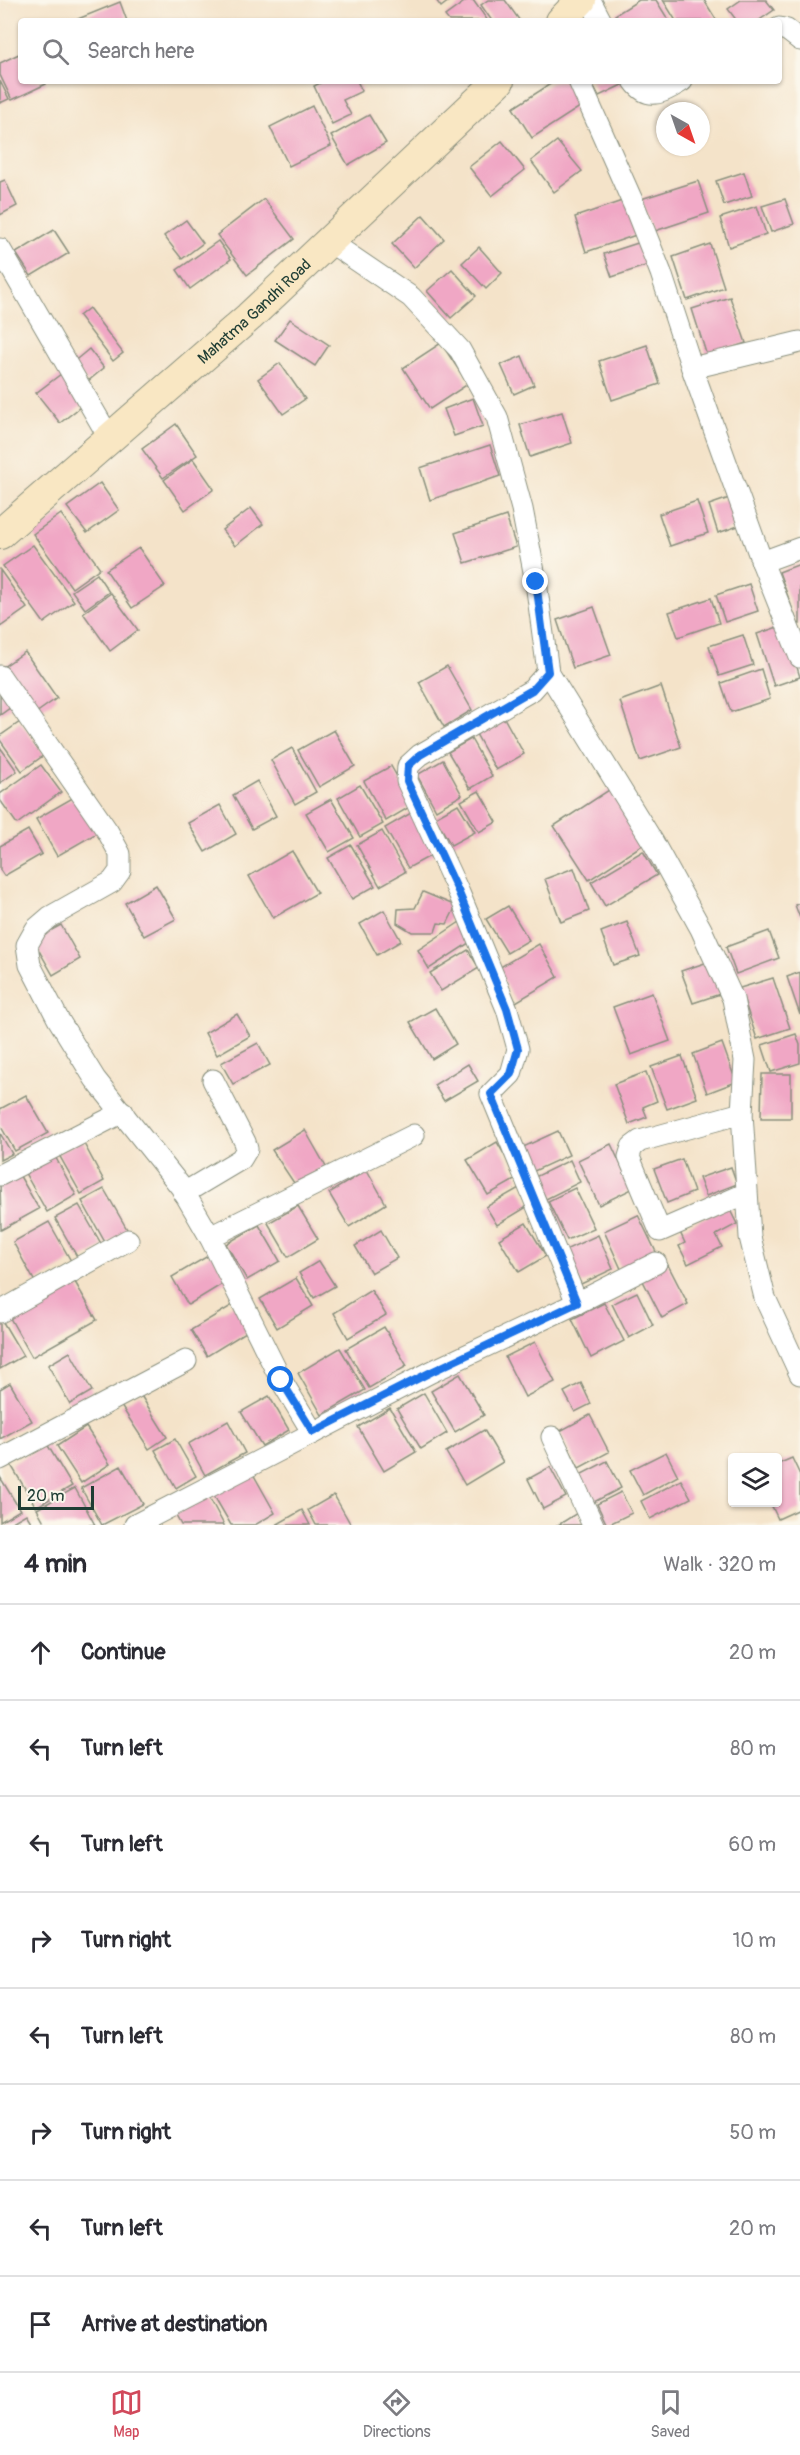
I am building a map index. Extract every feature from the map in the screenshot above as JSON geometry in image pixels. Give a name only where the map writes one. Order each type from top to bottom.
[{"type":"main road","points":[[564,18],[581,0]]},
{"type":"main road","name":"Mahatma Gandhi Road","points":[[0,534],[249,317],[496,84]]},
{"type":"street","points":[[590,0],[599,18]]},
{"type":"street","points":[[782,29],[800,40]]},
{"type":"street","points":[[580,84],[658,263],[692,368],[762,562],[800,657]]},
{"type":"street","points":[[636,84],[642,91],[653,94],[675,84]]},
{"type":"street","points":[[330,242],[411,297],[460,350],[497,417],[522,509],[536,582],[548,672],[652,842],[701,929],[733,999],[745,1060],[742,1113],[750,1237],[765,1298],[800,1374]]},
{"type":"street","points":[[0,249],[110,440]]},
{"type":"street","points":[[692,368],[800,342]]},
{"type":"street","points":[[762,562],[800,548]]},
{"type":"street","points":[[548,672],[532,690],[420,755],[408,766],[407,781],[459,893],[507,1009],[518,1049],[511,1074],[491,1094],[577,1303]]},
{"type":"street","points":[[0,676],[108,832],[120,854],[120,871],[112,882],[50,917],[36,929],[27,945],[30,965],[58,1019],[95,1079],[184,1193],[210,1237],[281,1380],[313,1432]]},
{"type":"street","points":[[184,1193],[241,1159],[247,1149],[213,1080]]},
{"type":"street","points":[[0,1175],[123,1112]]},
{"type":"street","points":[[742,1113],[640,1141],[632,1147],[629,1157],[660,1231],[747,1193]]},
{"type":"street","points":[[210,1237],[414,1135]]},
{"type":"street","points":[[0,1312],[128,1240]]},
{"type":"street","points":[[135,1525],[431,1372],[656,1263]]},
{"type":"street","points":[[0,1459],[186,1361]]},
{"type":"street","points":[[552,1437],[593,1525]]},
{"type":"building","points":[[436,0],[450,0],[441,7]]},
{"type":"building","points":[[467,0],[473,0],[486,18],[447,18],[445,16]]},
{"type":"building","points":[[488,0],[505,0],[518,18],[490,18],[481,5]]},
{"type":"building","points":[[639,0],[656,0],[667,18],[617,18],[615,15]]},
{"type":"building","points":[[663,0],[704,0],[715,18],[674,18]]},
{"type":"building","points":[[741,0],[766,0],[774,10],[762,18],[735,18],[728,9]]},
{"type":"building","points":[[120,2],[126,18],[80,18]]},
{"type":"building","points":[[18,54],[18,84],[46,84],[12,100],[0,75],[0,63]]},
{"type":"building","points":[[0,81],[9,99],[0,103]]},
{"type":"building","points":[[318,84],[358,84],[362,91],[343,100],[351,115],[332,124],[314,86]]},
{"type":"building","points":[[550,84],[569,84],[583,105],[532,138],[513,108]]},
{"type":"building","points":[[593,84],[624,84],[599,96]]},
{"type":"building","points":[[312,106],[331,146],[289,166],[270,127]]},
{"type":"building","points":[[369,115],[386,143],[348,165],[331,136]]},
{"type":"building","points":[[502,141],[525,170],[492,196],[469,167]]},
{"type":"building","points":[[557,141],[582,171],[554,192],[531,161]]},
{"type":"building","points":[[744,172],[752,196],[724,205],[716,181]]},
{"type":"building","points":[[5,180],[17,206],[0,215],[0,182]]},
{"type":"building","points":[[698,181],[709,213],[652,232],[641,199]]},
{"type":"building","points":[[264,199],[294,239],[247,275],[217,235]]},
{"type":"building","points":[[628,199],[639,234],[586,252],[575,217]]},
{"type":"building","points":[[785,199],[794,224],[771,232],[762,206]]},
{"type":"building","points":[[757,206],[766,234],[729,247],[720,218]]},
{"type":"building","points":[[423,215],[444,239],[414,268],[392,244]]},
{"type":"building","points":[[186,220],[203,243],[182,259],[164,236]]},
{"type":"building","points":[[54,230],[69,253],[31,276],[16,253]]},
{"type":"building","points":[[218,241],[231,259],[190,289],[177,270]]},
{"type":"building","points":[[644,241],[651,264],[612,277],[604,254]]},
{"type":"building","points":[[710,244],[724,287],[687,300],[673,257]]},
{"type":"building","points":[[479,247],[502,273],[486,289],[462,263]]},
{"type":"building","points":[[452,269],[476,296],[451,318],[427,291]]},
{"type":"building","points":[[730,297],[746,343],[707,356],[692,309]]},
{"type":"building","points":[[89,308],[123,353],[113,361],[79,316]]},
{"type":"building","points":[[290,319],[329,345],[315,366],[275,340]]},
{"type":"building","points":[[441,343],[468,384],[430,409],[403,368]]},
{"type":"building","points":[[647,345],[660,384],[612,400],[599,361]]},
{"type":"building","points":[[89,349],[104,368],[87,382],[72,363]]},
{"type":"building","points":[[522,356],[534,385],[514,394],[501,365]]},
{"type":"building","points":[[280,363],[305,399],[283,414],[258,379]]},
{"type":"building","points":[[61,374],[84,404],[60,423],[36,393]]},
{"type":"building","points":[[473,398],[483,426],[454,436],[444,409]]},
{"type":"building","points":[[562,412],[572,443],[530,457],[520,425]]},
{"type":"building","points":[[176,424],[197,455],[163,478],[142,449]]},
{"type":"building","points":[[490,445],[500,476],[430,500],[420,468]]},
{"type":"building","points":[[193,459],[214,489],[185,510],[164,480]]},
{"type":"building","points":[[100,483],[119,510],[87,533],[67,507]]},
{"type":"building","points":[[735,496],[744,524],[718,533],[709,505]]},
{"type":"building","points":[[697,501],[708,533],[670,546],[659,514]]},
{"type":"building","points":[[251,508],[263,524],[235,546],[222,530]]},
{"type":"building","points":[[61,514],[100,568],[72,588],[33,534]]},
{"type":"building","points":[[506,516],[516,547],[465,563],[455,533]]},
{"type":"building","points":[[33,545],[74,601],[44,623],[3,566]]},
{"type":"building","points":[[139,548],[165,586],[132,608],[106,570]]},
{"type":"building","points":[[800,564],[800,624],[798,624],[779,572]]},
{"type":"building","points":[[0,570],[27,608],[0,627]]},
{"type":"building","points":[[97,574],[109,592],[85,609],[72,591]]},
{"type":"building","points":[[749,584],[758,611],[725,622],[716,595]]},
{"type":"building","points":[[111,593],[138,630],[110,651],[83,613]]},
{"type":"building","points":[[711,598],[719,623],[678,637],[669,612]]},
{"type":"building","points":[[594,607],[611,655],[573,668],[557,620]]},
{"type":"building","points":[[784,625],[800,677],[774,686],[757,634]]},
{"type":"building","points":[[743,635],[753,665],[719,676],[709,646]]},
{"type":"building","points":[[25,652],[57,698],[36,713],[3,667]]},
{"type":"building","points":[[447,666],[472,710],[444,727],[419,682]]},
{"type":"building","points":[[761,669],[770,699],[731,712],[721,683]]},
{"type":"building","points":[[0,685],[14,705],[0,715]]},
{"type":"building","points":[[661,686],[681,747],[640,761],[620,701]]},
{"type":"building","points":[[503,716],[524,754],[496,770],[475,732]]},
{"type":"building","points":[[20,722],[44,755],[22,771],[0,740],[0,736]]},
{"type":"building","points":[[334,730],[355,766],[319,787],[298,750]]},
{"type":"building","points":[[471,739],[492,776],[470,789],[448,752]]},
{"type":"building","points":[[0,747],[17,771],[0,783]]},
{"type":"building","points":[[292,748],[316,792],[295,804],[271,760]]},
{"type":"building","points":[[443,760],[462,795],[436,810],[417,775]]},
{"type":"building","points":[[41,765],[61,792],[17,824],[0,800],[0,794]]},
{"type":"building","points":[[391,766],[413,805],[386,821],[364,781]]},
{"type":"building","points":[[257,781],[276,816],[252,829],[233,795]]},
{"type":"building","points":[[360,785],[383,824],[360,837],[338,798]]},
{"type":"building","points":[[612,788],[647,842],[589,880],[554,826]]},
{"type":"building","points":[[479,791],[497,822],[479,832],[461,801]]},
{"type":"building","points":[[76,796],[97,833],[57,856],[36,819]]},
{"type":"building","points":[[331,799],[354,838],[329,852],[306,813]]},
{"type":"building","points":[[458,804],[475,832],[451,845],[435,817]]},
{"type":"building","points":[[220,805],[236,834],[205,852],[188,823]]},
{"type":"building","points":[[411,813],[434,854],[408,868],[385,828]]},
{"type":"building","points":[[28,830],[42,854],[4,876],[0,870],[0,846]]},
{"type":"building","points":[[382,831],[405,872],[380,886],[357,845]]},
{"type":"building","points":[[351,845],[375,886],[352,899],[328,858]]},
{"type":"building","points":[[292,851],[317,893],[273,918],[249,876]]},
{"type":"building","points":[[643,851],[657,875],[605,906],[591,882]]},
{"type":"building","points":[[574,868],[589,911],[561,922],[545,879]]},
{"type":"building","points":[[156,885],[176,919],[144,936],[125,903]]},
{"type":"building","points":[[423,892],[456,906],[447,924],[438,923],[435,932],[412,932],[397,923],[398,909],[415,908]]},
{"type":"building","points":[[800,903],[800,918],[795,905]]},
{"type":"building","points":[[508,906],[529,940],[507,953],[486,919]]},
{"type":"building","points":[[384,910],[401,941],[377,955],[360,924]]},
{"type":"building","points":[[460,922],[472,941],[429,969],[418,950]]},
{"type":"building","points":[[627,922],[640,956],[613,965],[601,932]]},
{"type":"building","points":[[61,925],[80,959],[53,975],[33,940]]},
{"type":"building","points":[[769,931],[779,958],[736,974],[726,947]]},
{"type":"building","points":[[539,944],[558,977],[516,1002],[497,969]]},
{"type":"building","points":[[468,950],[479,968],[441,991],[430,973]]},
{"type":"building","points":[[708,962],[720,994],[693,1003],[681,971]]},
{"type":"building","points":[[800,972],[800,1015],[787,977]]},
{"type":"building","points":[[773,978],[790,1028],[757,1039],[740,988]]},
{"type":"building","points":[[652,993],[670,1041],[631,1055],[613,1007]]},
{"type":"building","points":[[435,1008],[456,1044],[432,1059],[410,1022]]},
{"type":"building","points":[[237,1014],[250,1036],[217,1055],[205,1033]]},
{"type":"building","points":[[796,1034],[800,1045],[800,1063],[771,1072],[762,1045]]},
{"type":"building","points":[[258,1043],[270,1065],[233,1084],[221,1063]]},
{"type":"building","points":[[722,1043],[736,1082],[707,1093],[693,1054]]},
{"type":"building","points":[[682,1056],[697,1098],[667,1109],[651,1067]]},
{"type":"building","points":[[468,1064],[478,1081],[444,1101],[434,1085]]},
{"type":"building","points":[[646,1072],[657,1101],[643,1107],[647,1117],[629,1124],[614,1084]]},
{"type":"building","points":[[762,1074],[791,1074],[791,1118],[761,1118]]},
{"type":"building","points":[[26,1095],[48,1133],[15,1151],[0,1125],[0,1109]]},
{"type":"building","points":[[305,1130],[326,1167],[294,1183],[272,1150]]},
{"type":"building","points":[[558,1131],[569,1155],[532,1172],[521,1148]]},
{"type":"building","points":[[0,1133],[12,1154],[0,1160]]},
{"type":"building","points":[[82,1140],[104,1181],[81,1194],[58,1153]]},
{"type":"building","points":[[497,1142],[518,1178],[488,1195],[467,1160]]},
{"type":"building","points":[[611,1144],[632,1189],[599,1205],[578,1160]]},
{"type":"building","points":[[51,1149],[76,1195],[47,1212],[21,1166]]},
{"type":"building","points":[[682,1159],[694,1192],[667,1203],[654,1169]]},
{"type":"building","points":[[570,1160],[580,1182],[546,1199],[535,1177]]},
{"type":"building","points":[[731,1167],[737,1184],[706,1196],[699,1178]]},
{"type":"building","points":[[367,1170],[386,1204],[349,1227],[329,1193]]},
{"type":"building","points":[[17,1171],[39,1209],[1,1230],[0,1181]]},
{"type":"building","points":[[519,1188],[530,1205],[497,1225],[486,1207]]},
{"type":"building","points":[[575,1188],[594,1228],[567,1240],[548,1201]]},
{"type":"building","points":[[104,1189],[128,1231],[106,1244],[82,1201]]},
{"type":"building","points":[[79,1205],[103,1247],[79,1260],[55,1218]]},
{"type":"building","points":[[298,1206],[318,1239],[288,1257],[268,1223]]},
{"type":"building","points":[[728,1206],[737,1224],[716,1235],[722,1247],[688,1264],[679,1246],[685,1243],[679,1230]]},
{"type":"building","points":[[638,1215],[657,1254],[622,1271],[604,1231]]},
{"type":"building","points":[[49,1222],[71,1261],[35,1282],[13,1242]]},
{"type":"building","points":[[526,1223],[546,1256],[519,1272],[499,1239]]},
{"type":"building","points":[[259,1225],[280,1261],[247,1280],[226,1244]]},
{"type":"building","points":[[381,1230],[397,1258],[371,1273],[355,1246]]},
{"type":"building","points":[[598,1235],[613,1269],[581,1284],[565,1250]]},
{"type":"building","points":[[213,1253],[229,1280],[188,1305],[172,1277]]},
{"type":"building","points":[[319,1261],[335,1286],[314,1298],[299,1273]]},
{"type":"building","points":[[667,1263],[688,1304],[662,1318],[641,1277]]},
{"type":"building","points":[[296,1278],[313,1306],[277,1328],[260,1299]]},
{"type":"building","points":[[75,1282],[97,1320],[32,1357],[10,1318]]},
{"type":"building","points":[[371,1290],[386,1315],[348,1338],[334,1313]]},
{"type":"building","points":[[637,1292],[653,1325],[629,1338],[612,1304]]},
{"type":"building","points":[[236,1303],[251,1329],[207,1356],[191,1330]]},
{"type":"building","points":[[604,1303],[624,1341],[591,1358],[572,1319]]},
{"type":"building","points":[[0,1317],[23,1356],[0,1369]]},
{"type":"building","points":[[384,1327],[407,1366],[369,1388],[346,1349]]},
{"type":"building","points":[[535,1342],[555,1382],[525,1397],[505,1357]]},
{"type":"building","points":[[340,1348],[365,1390],[322,1415],[298,1373]]},
{"type":"building","points":[[70,1352],[92,1391],[70,1404],[48,1365]]},
{"type":"building","points":[[460,1374],[484,1415],[455,1432],[431,1391]]},
{"type":"building","points":[[10,1383],[32,1421],[0,1439],[0,1389]]},
{"type":"building","points":[[581,1383],[591,1404],[575,1412],[564,1392]]},
{"type":"building","points":[[424,1393],[447,1433],[421,1449],[397,1409]]},
{"type":"building","points":[[140,1394],[167,1437],[149,1449],[121,1406]]},
{"type":"building","points":[[269,1396],[289,1430],[262,1446],[241,1412]]},
{"type":"building","points":[[390,1408],[416,1452],[384,1471],[358,1427]]},
{"type":"building","points":[[590,1415],[609,1452],[579,1468],[560,1431]]},
{"type":"building","points":[[228,1421],[245,1453],[205,1475],[188,1444]]},
{"type":"building","points":[[86,1427],[110,1464],[81,1483],[57,1446]]},
{"type":"building","points":[[484,1430],[503,1462],[465,1485],[446,1452]]},
{"type":"building","points":[[175,1439],[196,1476],[176,1488],[155,1450]]},
{"type":"building","points":[[47,1444],[72,1486],[36,1507],[11,1465]]},
{"type":"building","points":[[666,1452],[678,1476],[643,1495],[630,1470]]},
{"type":"building","points":[[792,1458],[800,1475],[800,1509],[778,1519],[772,1507],[782,1507],[782,1462]]},
{"type":"building","points":[[607,1461],[621,1488],[592,1503],[578,1476]]},
{"type":"building","points":[[121,1466],[143,1504],[102,1525],[81,1488]]},
{"type":"building","points":[[550,1467],[566,1497],[543,1509],[528,1479]]},
{"type":"building","points":[[252,1472],[275,1513],[255,1525],[231,1525],[213,1494]]},
{"type":"building","points":[[0,1477],[20,1510],[0,1522]]},
{"type":"building","points":[[681,1480],[691,1498],[650,1519],[641,1501]]},
{"type":"building","points":[[75,1488],[95,1525],[46,1525],[37,1509]]},
{"type":"building","points":[[621,1492],[632,1513],[607,1525],[597,1504]]},
{"type":"building","points":[[208,1495],[224,1525],[181,1525],[175,1514]]},
{"type":"building","points":[[334,1495],[351,1525],[316,1525],[308,1510]]},
{"type":"building","points":[[302,1510],[310,1525],[276,1525]]},
{"type":"building","points":[[577,1513],[584,1525],[558,1525]]},
{"type":"building","points":[[26,1514],[33,1525],[7,1525]]},
{"type":"route","points":[[281,1380],[313,1432],[431,1372],[577,1303],[491,1094],[511,1074],[518,1049],[507,1009],[459,893],[407,781],[408,766],[420,755],[532,690],[548,672],[536,582]]}]
